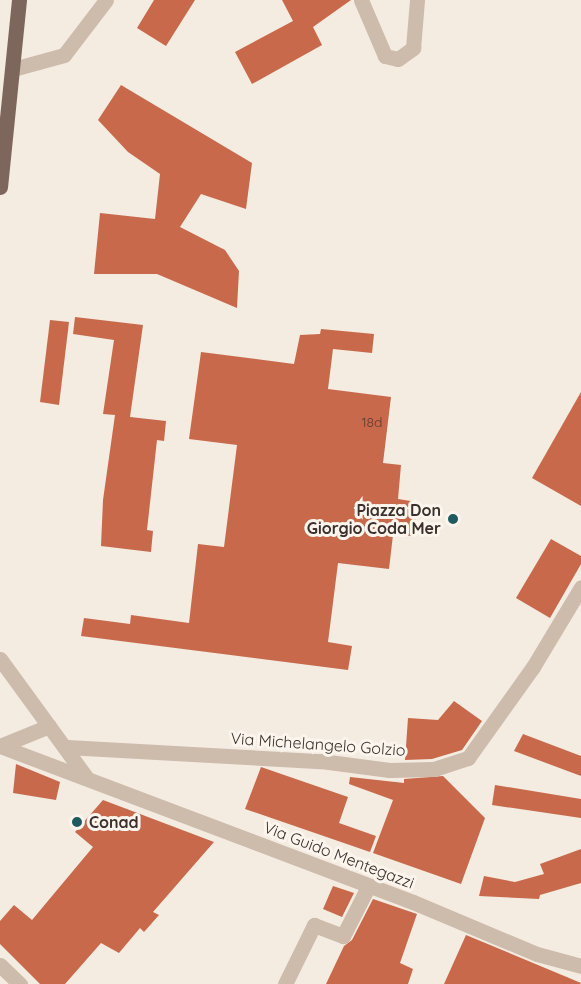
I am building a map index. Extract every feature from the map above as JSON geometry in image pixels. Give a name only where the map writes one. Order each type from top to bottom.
[{"type":"main road","points":[[0,187],[14,69],[19,0]]},
{"type":"street","points":[[14,69],[64,55],[106,0]]},
{"type":"street","points":[[361,0],[385,56],[398,59],[413,48],[417,0]]},
{"type":"street","name":"Via Michelangelo Golzio","points":[[67,747],[321,761],[389,770],[434,769],[468,758],[534,667],[581,587]]},
{"type":"street","points":[[0,660],[67,747],[86,777]]},
{"type":"street","name":"Via Guido Mentegazzi","points":[[0,746],[49,726]]},
{"type":"street","name":"Via Guido Mentegazzi","points":[[0,746],[86,777],[537,954],[581,966]]},
{"type":"street","points":[[285,984],[314,925],[343,936],[368,887]]},
{"type":"street","points":[[0,965],[20,984]]},
{"type":"building","points":[[154,0],[195,0],[166,46],[137,28]]},
{"type":"building","points":[[282,0],[351,0],[313,27],[322,45],[252,84],[235,52],[293,21]]},
{"type":"building","points":[[121,85],[252,163],[246,209],[201,194],[180,227],[225,250],[239,271],[237,308],[157,274],[94,274],[100,213],[155,219],[160,174],[128,152],[98,120]]},
{"type":"building","points":[[75,317],[143,325],[130,417],[166,421],[164,441],[157,440],[147,530],[153,531],[151,552],[101,546],[103,500],[115,415],[103,414],[114,340],[73,334]]},
{"type":"building","points":[[50,320],[69,322],[59,405],[40,402]]},
{"type":"building","points":[[321,329],[374,334],[372,353],[333,349],[328,389],[391,397],[383,463],[401,465],[398,499],[417,502],[414,536],[393,535],[389,569],[338,563],[328,642],[352,646],[348,670],[81,636],[84,618],[130,624],[131,615],[189,623],[198,544],[224,547],[237,445],[189,439],[201,352],[294,364],[300,335],[320,334]]},
{"type":"building","points":[[581,392],[581,506],[532,478]]},
{"type":"building","points":[[551,539],[581,556],[581,564],[550,618],[516,598]]},
{"type":"building","points":[[454,701],[482,721],[462,750],[432,759],[405,760],[408,718],[438,720]]},
{"type":"building","points":[[523,734],[581,756],[581,776],[514,751]]},
{"type":"building","points":[[16,764],[60,782],[56,800],[13,793]]},
{"type":"building","points":[[261,767],[348,797],[339,823],[376,836],[370,852],[245,809]]},
{"type":"building","points":[[443,776],[485,818],[461,884],[373,853],[393,800],[349,784],[350,777],[404,783],[404,779]]},
{"type":"building","points":[[495,785],[581,799],[581,818],[492,805]]},
{"type":"building","points":[[103,800],[214,842],[153,912],[159,915],[144,932],[140,928],[119,953],[101,943],[65,984],[40,984],[0,944],[0,921],[14,905],[32,920],[93,847],[75,832]]},
{"type":"building","points":[[581,849],[581,883],[540,895],[539,899],[479,896],[484,876],[515,882],[544,874],[540,864]]},
{"type":"building","points":[[333,886],[354,893],[342,917],[323,909]]},
{"type":"building","points":[[373,899],[417,914],[400,963],[413,969],[408,984],[326,984],[344,946],[352,940]]},
{"type":"building","points":[[466,935],[581,983],[444,984]]},
{"type":"place","name":"Piazza Don Giorgio Coda Mer","points":[[453,519]]},
{"type":"place","name":"Conad","points":[[77,822]]}]
